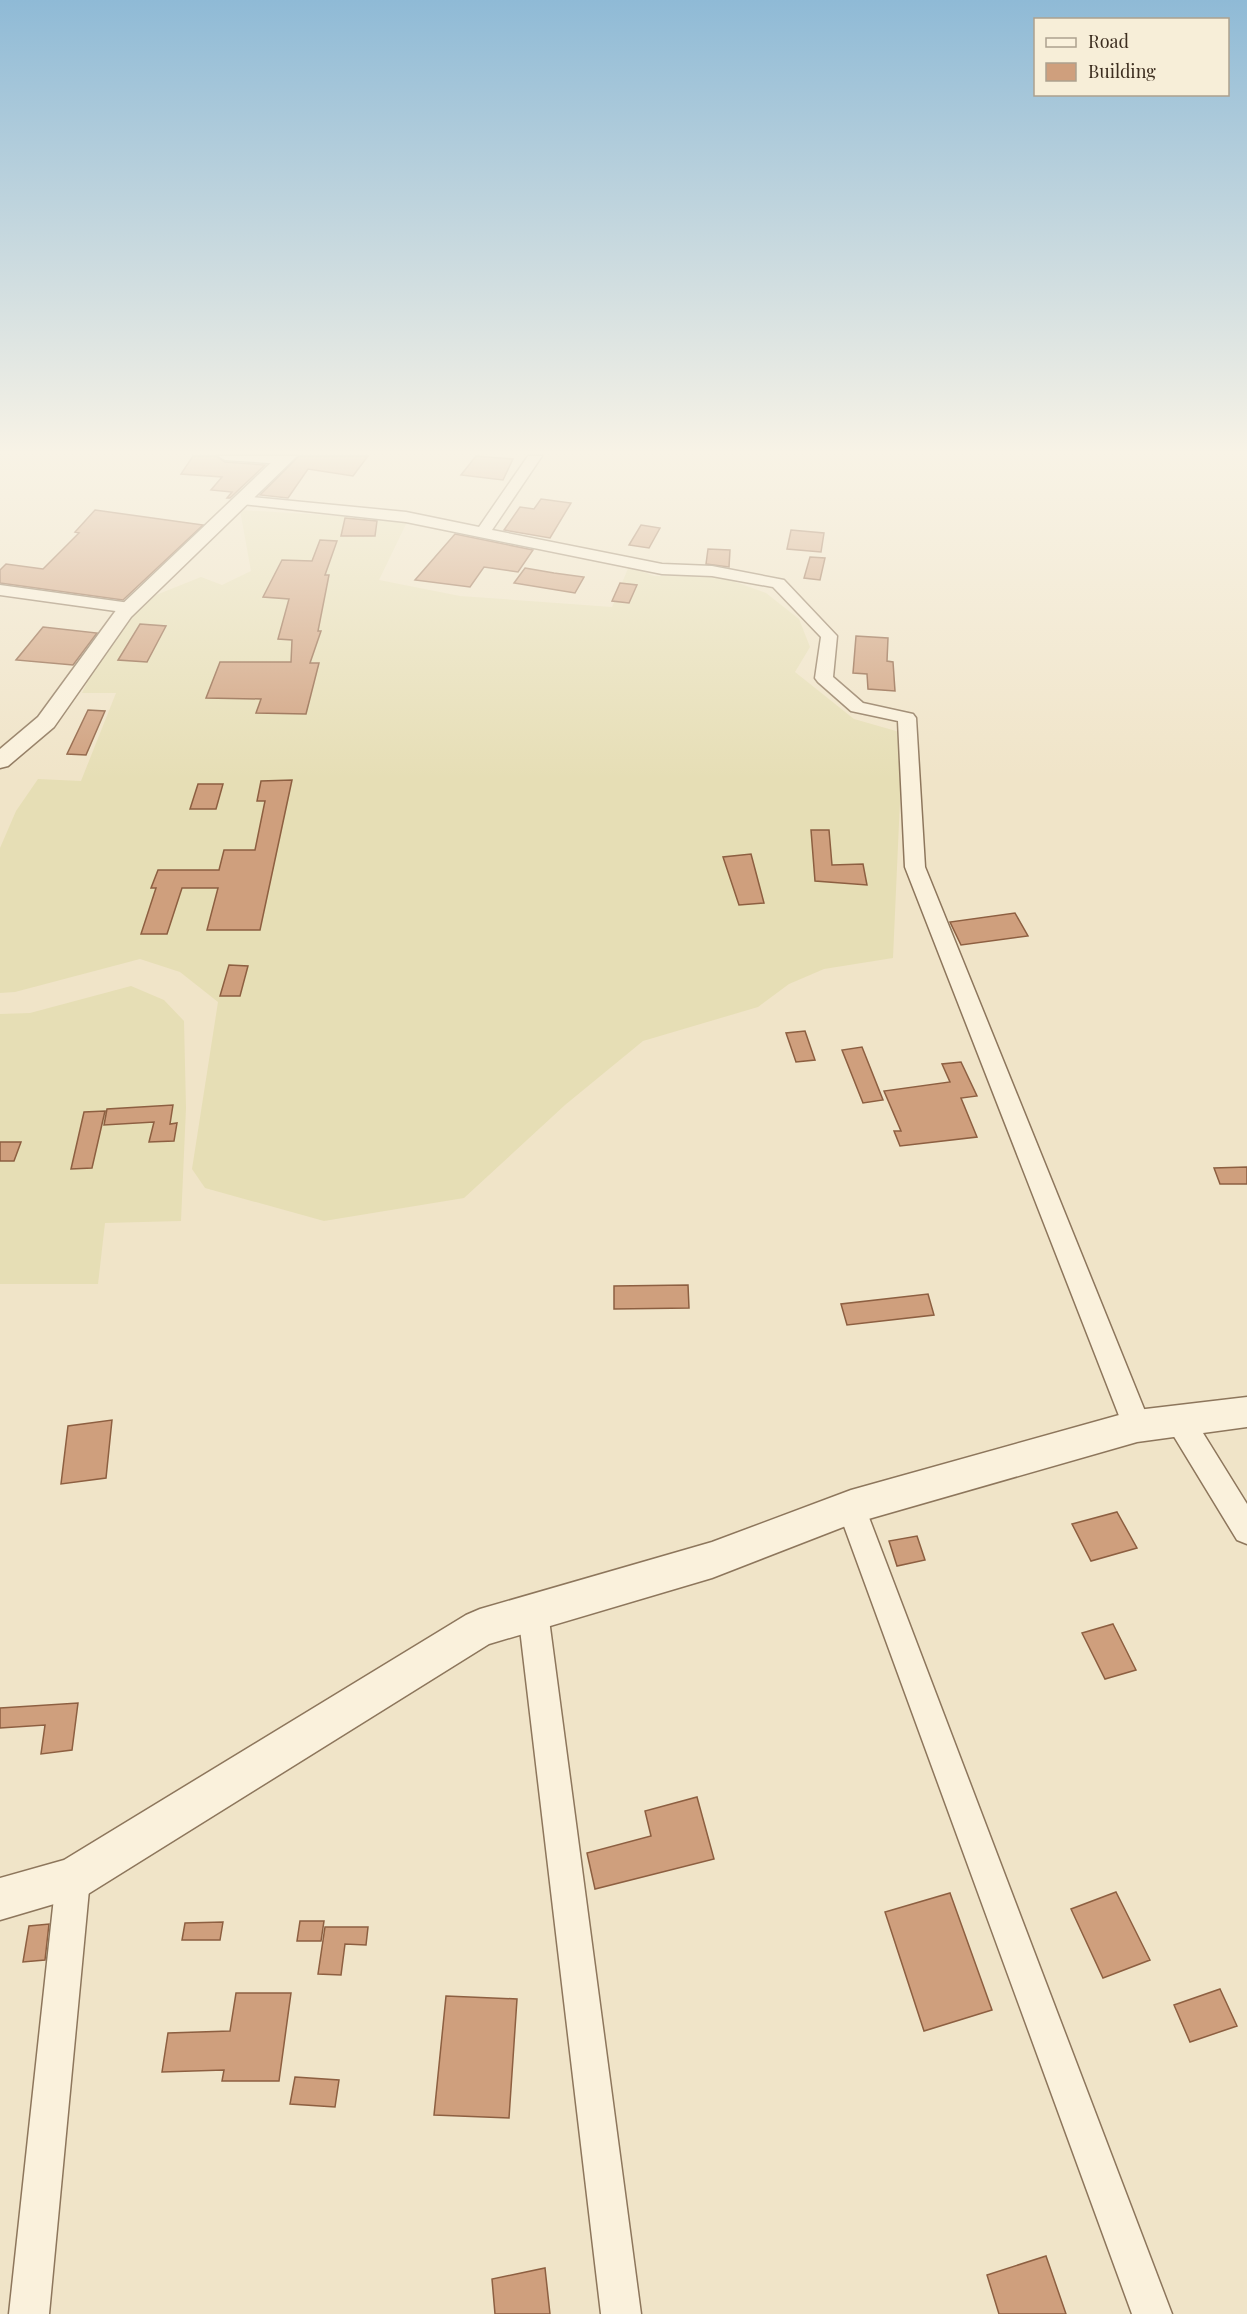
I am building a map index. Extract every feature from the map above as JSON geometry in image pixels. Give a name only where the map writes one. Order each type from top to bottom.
[{"type":"street","points":[[0,760],[46,722],[130,608],[176,564]]},
{"type":"street","points":[[642,564],[662,568],[712,571],[778,584],[829,636],[824,678],[857,707],[907,718],[915,867],[1137,1426]]},
{"type":"street","points":[[0,590],[130,608]]},
{"type":"street","points":[[0,1899],[73,1879],[480,1628],[712,1560],[851,1507],[1137,1426],[1247,1412]]},
{"type":"street","points":[[1180,1421],[1247,1530]]},
{"type":"street","points":[[851,1507],[1152,2314]]},
{"type":"street","points":[[533,1612],[621,2314]]},
{"type":"street","points":[[29,2314],[73,1879]]},
{"type":"shaded area","points":[[250,564],[387,564],[379,580],[460,596],[612,607],[629,566],[654,576],[716,575],[766,593],[799,619],[810,647],[795,672],[854,719],[903,733],[893,958],[824,969],[789,984],[758,1007],[643,1041],[565,1105],[464,1198],[324,1221],[205,1188],[192,1169],[218,1002],[180,972],[140,959],[15,992],[0,993],[0,848],[16,811],[38,779],[81,781],[116,693],[82,693],[105,644],[136,603],[201,577],[222,585],[251,571]]},
{"type":"shaded area","points":[[131,986],[164,1000],[184,1021],[186,1108],[181,1221],[105,1223],[98,1284],[0,1284],[0,1014],[30,1013]]},
{"type":"building","points":[[6,564],[43,569],[48,564],[161,564],[123,600],[0,583],[0,570]]},
{"type":"building","points":[[280,564],[329,564],[325,575],[329,575],[318,631],[321,631],[310,663],[319,663],[306,714],[256,713],[261,699],[206,698],[220,662],[291,662],[292,640],[278,639],[289,599],[263,597]]},
{"type":"building","points":[[429,564],[523,564],[518,572],[484,567],[470,587],[415,580]]},
{"type":"building","points":[[706,564],[729,564],[729,567]]},
{"type":"building","points":[[808,564],[824,564],[820,580],[804,578]]},
{"type":"building","points":[[525,568],[584,577],[575,593],[514,583]]},
{"type":"building","points":[[620,583],[637,585],[629,603],[612,601]]},
{"type":"building","points":[[140,624],[166,626],[147,662],[118,660]]},
{"type":"building","points":[[43,627],[97,633],[73,665],[16,660]]},
{"type":"building","points":[[856,636],[888,638],[887,661],[893,662],[895,691],[868,689],[867,674],[853,673]]},
{"type":"building","points":[[88,710],[105,711],[86,755],[67,754]]},
{"type":"building","points":[[292,780],[260,930],[207,930],[218,888],[182,888],[167,934],[141,934],[156,888],[151,888],[158,870],[219,870],[224,850],[255,850],[265,801],[257,801],[261,781]]},
{"type":"building","points":[[198,784],[223,784],[216,809],[190,809]]},
{"type":"building","points":[[811,830],[829,830],[832,865],[863,864],[867,885],[815,881]]},
{"type":"building","points":[[751,854],[764,903],[739,905],[723,857]]},
{"type":"building","points":[[1015,913],[1028,936],[961,945],[950,922]]},
{"type":"building","points":[[229,965],[248,966],[240,996],[220,996]]},
{"type":"building","points":[[805,1031],[815,1060],[796,1062],[786,1033]]},
{"type":"building","points":[[862,1047],[883,1100],[863,1103],[842,1050]]},
{"type":"building","points":[[961,1062],[977,1096],[961,1098],[977,1137],[900,1146],[894,1131],[901,1131],[884,1091],[950,1082],[942,1064]]},
{"type":"building","points":[[173,1105],[170,1124],[177,1123],[174,1141],[149,1142],[154,1122],[104,1125],[107,1109]]},
{"type":"building","points":[[105,1111],[92,1168],[71,1169],[84,1112]]},
{"type":"building","points":[[0,1142],[21,1142],[14,1161],[0,1161]]},
{"type":"building","points":[[1247,1167],[1247,1184],[1220,1184],[1214,1168]]},
{"type":"building","points":[[688,1285],[689,1308],[614,1309],[614,1286]]},
{"type":"building","points":[[928,1294],[934,1315],[847,1325],[841,1304]]},
{"type":"building","points":[[112,1420],[106,1478],[61,1484],[68,1426]]},
{"type":"building","points":[[1117,1512],[1137,1548],[1091,1561],[1072,1524]]},
{"type":"building","points":[[917,1536],[925,1560],[897,1566],[889,1541]]},
{"type":"building","points":[[1113,1624],[1136,1670],[1105,1679],[1082,1633]]},
{"type":"building","points":[[78,1703],[72,1750],[41,1754],[45,1725],[0,1728],[0,1708]]},
{"type":"building","points":[[697,1797],[714,1859],[595,1889],[587,1853],[651,1836],[645,1811]]},
{"type":"building","points":[[1116,1892],[1150,1960],[1103,1978],[1071,1909]]},
{"type":"building","points":[[950,1893],[992,2010],[924,2031],[885,1912]]},
{"type":"building","points":[[300,1921],[324,1921],[321,1941],[297,1941]]},
{"type":"building","points":[[223,1922],[220,1940],[182,1940],[185,1923]]},
{"type":"building","points":[[49,1924],[45,1960],[23,1962],[29,1926]]},
{"type":"building","points":[[325,1927],[368,1927],[366,1945],[345,1944],[341,1975],[318,1974]]},
{"type":"building","points":[[1220,1989],[1237,2026],[1190,2042],[1174,2005]]},
{"type":"building","points":[[236,1993],[291,1993],[279,2081],[222,2081],[224,2070],[162,2072],[168,2033],[230,2031]]},
{"type":"building","points":[[446,1996],[517,1999],[509,2118],[434,2115]]},
{"type":"building","points":[[295,2077],[339,2080],[335,2107],[290,2104]]},
{"type":"building","points":[[1046,2256],[1066,2314],[999,2314],[987,2275]]},
{"type":"building","points":[[545,2268],[550,2314],[495,2314],[492,2279]]}]
